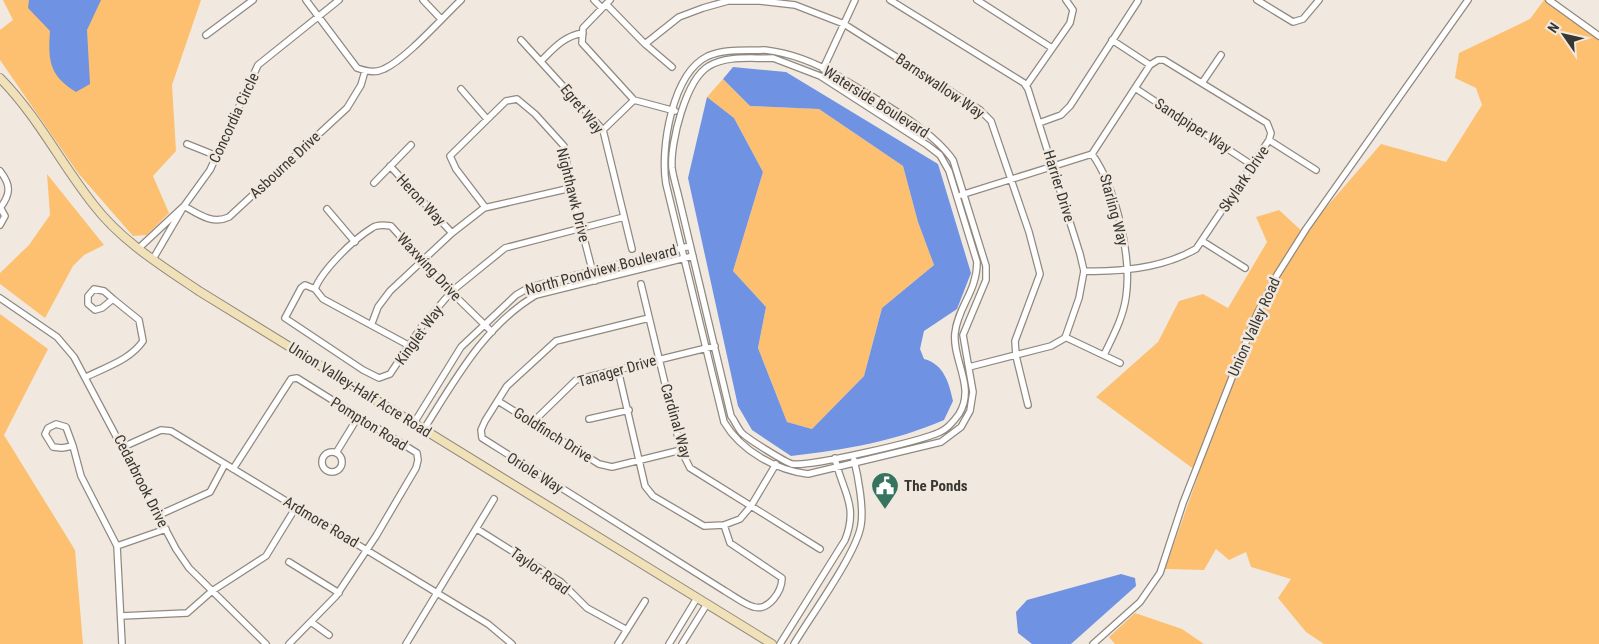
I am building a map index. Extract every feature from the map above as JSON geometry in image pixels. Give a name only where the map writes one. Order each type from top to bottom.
[{"type":"street","points":[[206,34],[252,0]]},
{"type":"street","points":[[306,0],[357,68],[365,71],[383,70],[398,60],[461,0]]},
{"type":"street","name":"Concordia Circle","points":[[153,259],[184,206],[210,170],[258,65],[339,0]]},
{"type":"street","points":[[423,0],[441,18]]},
{"type":"street","points":[[594,0],[606,4],[645,44],[672,67]]},
{"type":"street","points":[[820,76],[855,0]]},
{"type":"street","points":[[890,0],[1026,86],[1070,23],[1073,10],[1066,0]]},
{"type":"street","points":[[977,0],[1052,48]]},
{"type":"street","points":[[1257,0],[1293,22],[1303,19],[1319,0]]},
{"type":"street","name":"Union Valley Road","points":[[1093,644],[1140,602],[1160,573],[1183,503],[1257,314],[1277,275],[1312,221],[1468,0]]},
{"type":"street","points":[[1549,0],[1599,36]]},
{"type":"street","name":"Barnswallow Way","points":[[645,44],[679,17],[728,1],[760,1],[795,5],[844,24],[980,110],[991,121],[1012,181],[1040,274],[1015,341],[1016,356],[1028,405]]},
{"type":"street","points":[[1039,123],[1061,115],[1070,106],[1138,1]]},
{"type":"street","points":[[606,4],[583,28],[582,43],[634,100],[682,113]]},
{"type":"street","points":[[541,61],[570,35],[583,33]]},
{"type":"street","name":"Egret Way","points":[[521,40],[603,130],[632,249]]},
{"type":"street","points":[[956,197],[1012,181],[1092,154],[1150,65],[1112,40]]},
{"type":"street","name":"Waterside Boulevard","points":[[765,50],[784,52],[824,68],[927,134],[944,148],[953,160],[965,194],[986,266],[986,280],[963,335],[964,351],[970,367],[973,392],[970,411],[961,427],[941,442],[808,474],[792,472],[775,466],[740,443],[731,433],[720,407],[683,259],[664,169],[664,154],[680,86],[687,75],[707,57],[720,52],[765,50]]},
{"type":"street","points":[[1202,83],[1221,55]]},
{"type":"street","name":"Waterside Boulevard","points":[[773,58],[820,76],[940,155],[949,172],[977,262],[974,288],[960,315],[955,333],[955,349],[962,370],[964,398],[960,412],[941,432],[916,440],[805,464],[793,464],[780,459],[767,448],[742,433],[731,416],[672,168],[673,150],[682,113],[691,86],[699,73],[709,66],[726,59],[773,58]]},
{"type":"street","name":"Skylark Drive","points":[[1084,271],[1126,269],[1186,255],[1196,250],[1269,140],[1271,132],[1267,123],[1164,60],[1158,60],[1150,65]]},
{"type":"street","name":"Asbourne Drive","points":[[184,206],[211,220],[221,221],[229,217],[346,108],[361,85],[365,71]]},
{"type":"street","name":"Union Valley-Half Acre Road","points":[[0,78],[41,126],[69,172],[94,206],[122,235],[153,259],[199,291],[772,644]]},
{"type":"street","name":"Harrier Drive","points":[[1026,86],[1054,166],[1084,271],[1080,298],[1065,337]]},
{"type":"street","name":"Sandpiper Way","points":[[1135,88],[1252,165]]},
{"type":"street","points":[[460,90],[488,119]]},
{"type":"street","name":"Nighthawk Drive","points":[[485,208],[456,169],[450,156],[506,101],[516,99],[522,102],[564,146],[571,188],[595,281]]},
{"type":"street","points":[[603,130],[634,100]]},
{"type":"street","points":[[1269,140],[1316,170]]},
{"type":"street","points":[[187,144],[217,156]]},
{"type":"street","points":[[374,183],[411,145]]},
{"type":"street","name":"Starling Way","points":[[1092,154],[1104,171],[1125,242],[1126,296],[1120,321],[1104,355]]},
{"type":"street","name":"Heron Way","points":[[390,166],[452,233]]},
{"type":"street","points":[[0,171],[9,185],[9,197],[0,207],[5,216],[0,225]]},
{"type":"street","points":[[372,324],[378,307],[390,291],[452,233],[485,208],[571,188]]},
{"type":"street","name":"Concordia Circle","points":[[138,248],[184,206]]},
{"type":"street","points":[[327,209],[355,242]]},
{"type":"street","name":"Kinglet Way","points":[[315,289],[305,285],[301,288],[285,318],[347,360],[379,378],[390,374],[401,360],[408,345],[452,291],[505,248],[624,217]]},
{"type":"street","name":"Waxwing Drive","points":[[315,289],[319,278],[327,268],[373,227],[391,226],[492,332]]},
{"type":"street","points":[[1202,241],[1245,268]]},
{"type":"street","name":"North Pondview Boulevard","points":[[414,423],[461,347],[516,295],[530,287],[690,246]]},
{"type":"street","name":"North Pondview Boulevard","points":[[424,429],[471,354],[524,302],[536,295],[693,256]]},
{"type":"street","name":"Cardinal Way","points":[[641,284],[681,450],[690,468],[820,549]]},
{"type":"street","points":[[86,377],[127,357],[143,341],[139,320],[104,291],[94,289],[88,296],[88,304],[94,310],[102,308],[113,299]]},
{"type":"street","points":[[315,289],[323,299],[408,345]]},
{"type":"street","name":"Cedarbrook Drive","points":[[0,298],[57,337],[74,357],[166,529],[189,568],[266,644]]},
{"type":"street","name":"Oriole Way","points":[[649,318],[556,341],[507,386],[481,430],[482,438],[488,444],[754,608],[770,603],[777,594],[782,578],[730,543],[724,526]]},
{"type":"street","points":[[962,370],[1052,346],[1065,337],[1120,363]]},
{"type":"street","name":"Tanager Drive","points":[[533,422],[576,380],[715,346]]},
{"type":"street","points":[[618,370],[645,486],[653,496],[704,526],[724,526],[740,519],[751,506],[780,459]]},
{"type":"street","name":"Pompton Road","points":[[233,469],[290,378],[297,378],[416,453],[418,460],[405,487],[376,536],[339,592],[289,644]]},
{"type":"street","points":[[436,388],[446,395]]},
{"type":"street","name":"Goldfinch Drive","points":[[498,401],[600,464],[612,467],[681,450]]},
{"type":"street","points":[[589,419],[628,410]]},
{"type":"street","points":[[336,453],[358,417]]},
{"type":"street","points":[[74,446],[54,447],[45,434],[48,428],[56,424],[66,427],[74,446],[81,476],[118,546],[122,644]]},
{"type":"street","name":"Ardmore Road","points":[[123,447],[162,430],[171,431],[488,624],[504,642],[512,644]]},
{"type":"street","points":[[794,644],[852,550],[861,526],[862,509],[852,455]]},
{"type":"street","points":[[780,644],[845,540],[852,524],[846,492],[835,458]]},
{"type":"street","points":[[159,515],[210,492],[225,464]]},
{"type":"street","points":[[406,644],[494,499]]},
{"type":"street","points":[[121,616],[187,613],[212,591],[266,556],[296,507]]},
{"type":"street","points":[[118,546],[166,529]]},
{"type":"street","name":"Taylor Road","points":[[477,529],[561,582],[587,608],[627,630]]},
{"type":"street","points":[[289,562],[339,592]]},
{"type":"street","points":[[669,644],[697,598]]},
{"type":"street","points":[[618,644],[645,601]]},
{"type":"street","points":[[682,644],[707,604]]},
{"type":"street","points":[[311,622],[329,635]]},
{"type":"shaded area","points":[[3,0],[201,0],[172,85],[176,151],[153,176],[169,213],[147,235],[133,236],[78,173],[0,60],[0,30],[13,20]]},
{"type":"shaded area","points":[[1544,0],[1551,0],[1599,32],[1599,644],[1324,644],[1306,632],[1278,598],[1291,579],[1251,567],[1246,552],[1229,560],[1216,549],[1204,570],[1165,569],[1199,473],[1096,397],[1158,342],[1179,301],[1203,294],[1228,308],[1267,242],[1256,217],[1279,210],[1304,233],[1381,144],[1446,162],[1482,105],[1476,88],[1455,78],[1459,53],[1530,19]]},
{"type":"shaded area","points":[[723,79],[750,106],[819,109],[903,166],[918,222],[934,265],[882,308],[864,376],[812,429],[787,422],[758,348],[766,307],[733,271],[763,172],[734,118],[707,97]]},
{"type":"shaded area","points":[[47,174],[104,245],[84,255],[73,266],[45,318],[0,284],[0,273],[29,245],[50,215]]},
{"type":"shaded area","points":[[0,314],[48,349],[4,435],[75,550],[83,644],[0,644]]},
{"type":"shaded area","points":[[1135,613],[1182,629],[1204,644],[1115,644],[1109,637]]},
{"type":"water","points":[[29,0],[101,0],[87,30],[90,84],[76,92],[60,80],[55,73],[50,59],[50,31],[28,8]]},
{"type":"water","points":[[733,67],[786,72],[938,164],[971,273],[957,309],[924,331],[920,349],[924,359],[941,370],[950,388],[953,401],[944,420],[907,434],[869,444],[791,456],[752,430],[738,406],[688,178],[707,97],[734,118],[763,172],[733,271],[766,307],[758,348],[787,422],[812,429],[864,376],[882,308],[934,265],[918,222],[903,166],[819,109],[750,106],[723,79]]},
{"type":"water","points":[[1121,574],[1135,578],[1136,586],[1071,644],[1032,644],[1018,633],[1016,612],[1027,600]]},
{"type":"place","name":"The Ponds","points":[[885,510]]}]
